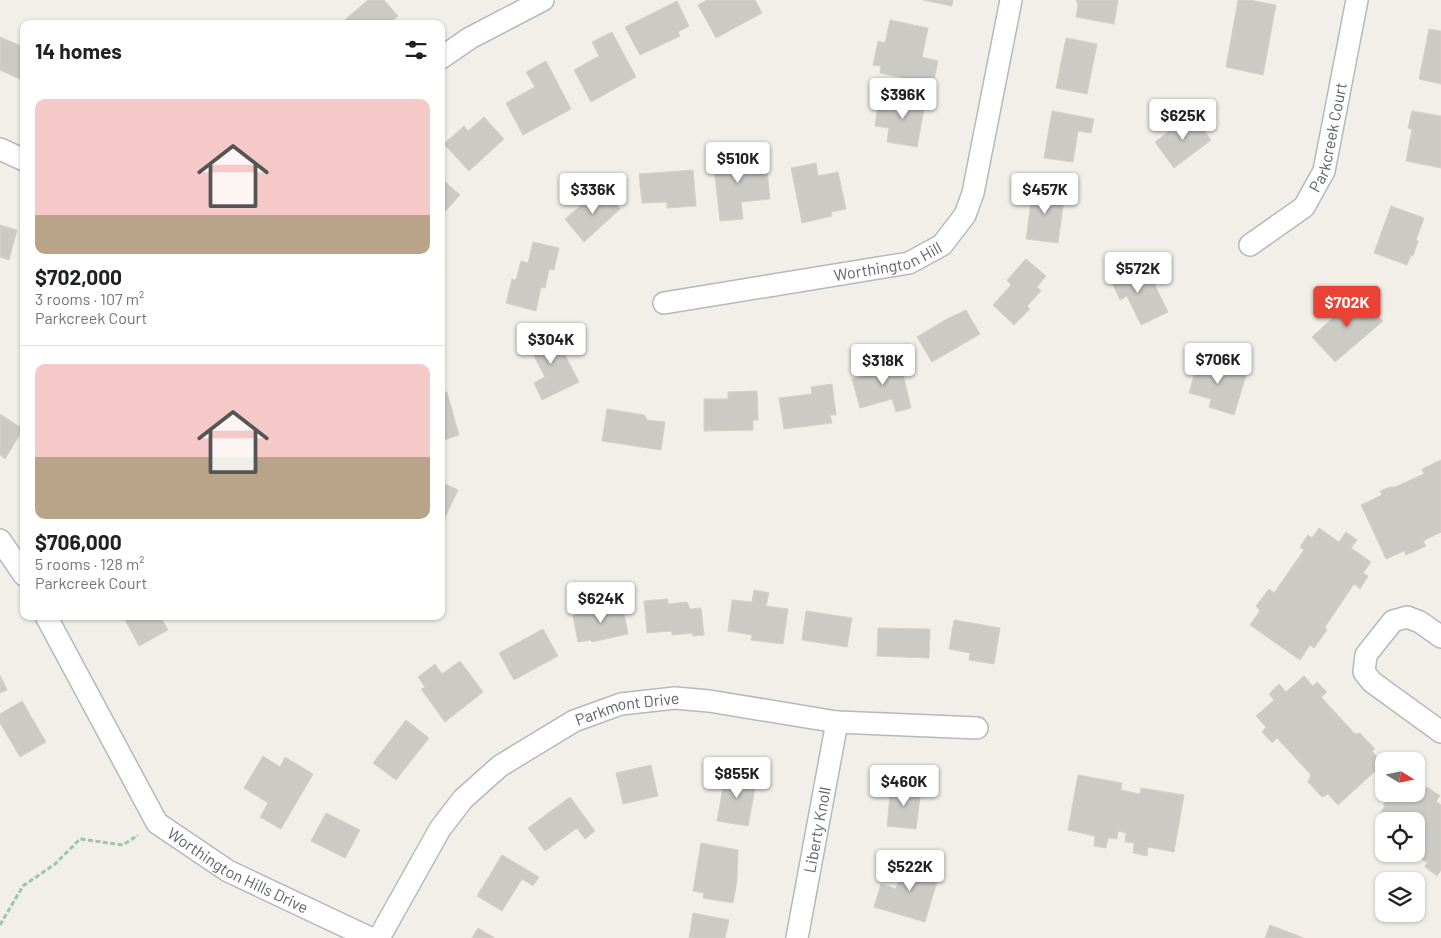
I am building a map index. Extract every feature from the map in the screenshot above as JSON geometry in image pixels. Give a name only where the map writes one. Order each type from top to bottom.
[{"type":"street","points":[[445,55],[470,38],[543,0]]},
{"type":"street","name":"Worthington Hill","points":[[664,303],[909,262],[942,245],[965,215],[973,193],[1011,0]]},
{"type":"street","name":"Parkcreek Court","points":[[1250,245],[1304,207],[1324,171],[1358,0]]},
{"type":"street","points":[[0,149],[20,158]]},
{"type":"street","points":[[0,540],[20,569]]},
{"type":"street","points":[[1441,637],[1420,622],[1407,617],[1393,621],[1366,655],[1364,672],[1372,682],[1441,732]]},
{"type":"street","name":"Worthington Hills Drive","points":[[48,620],[157,823],[228,871],[370,938]]},
{"type":"street","name":"Parkmont Drive","points":[[379,938],[440,829],[463,798],[500,766],[574,721],[622,704],[675,698],[710,700],[836,722],[977,728]]},
{"type":"street","name":"Liberty Knoll","points":[[797,938],[836,722]]},
{"type":"path","points":[[0,925],[23,886],[55,864],[80,838],[123,845],[157,823]]},
{"type":"building","points":[[368,0],[384,0],[398,16],[393,20],[345,20]]},
{"type":"building","points":[[707,0],[755,0],[762,13],[716,38],[698,5]]},
{"type":"building","points":[[923,0],[953,0],[952,6]]},
{"type":"building","points":[[1076,0],[1118,0],[1114,24],[1076,17],[1078,5]]},
{"type":"building","points":[[1238,0],[1250,0],[1276,5],[1263,75],[1226,67]]},
{"type":"building","points":[[677,1],[689,26],[678,32],[680,36],[640,55],[625,27]]},
{"type":"building","points":[[890,20],[928,28],[922,57],[938,61],[933,84],[880,73],[881,66],[873,65],[878,41],[885,43]]},
{"type":"building","points":[[1429,29],[1441,31],[1441,84],[1419,79]]},
{"type":"building","points":[[612,32],[636,77],[591,102],[574,70],[599,56],[592,42]]},
{"type":"building","points":[[0,37],[20,45],[20,79],[0,70]]},
{"type":"building","points":[[1066,38],[1097,44],[1087,94],[1056,88]]},
{"type":"building","points":[[546,61],[571,109],[523,135],[506,103],[535,87],[526,72]]},
{"type":"building","points":[[897,93],[926,98],[917,147],[887,142],[889,128],[875,126],[878,105],[894,108]]},
{"type":"building","points":[[1052,111],[1094,119],[1091,133],[1078,131],[1073,162],[1044,158]]},
{"type":"building","points":[[1412,111],[1441,116],[1441,168],[1406,161],[1412,129],[1408,128]]},
{"type":"building","points":[[1192,114],[1211,140],[1174,168],[1155,142]]},
{"type":"building","points":[[484,117],[504,139],[469,171],[445,145],[464,126],[468,131]]},
{"type":"building","points":[[729,147],[731,164],[766,161],[770,199],[741,202],[743,219],[720,221],[712,149]]},
{"type":"building","points":[[816,163],[818,176],[838,172],[846,209],[831,212],[832,216],[802,223],[791,168]]},
{"type":"building","points":[[693,170],[696,206],[667,208],[667,202],[642,203],[639,174]]},
{"type":"building","points":[[445,182],[460,195],[445,212]]},
{"type":"building","points":[[602,188],[620,209],[584,242],[565,219]]},
{"type":"building","points":[[1033,188],[1065,192],[1058,243],[1026,239]]},
{"type":"building","points":[[1391,206],[1424,218],[1416,240],[1418,241],[1413,256],[1411,255],[1407,265],[1374,253]]},
{"type":"building","points":[[0,225],[17,230],[9,260],[0,257]]},
{"type":"building","points":[[533,242],[559,248],[554,270],[549,269],[545,288],[541,287],[536,311],[506,303],[512,279],[516,280],[521,261],[528,263]]},
{"type":"building","points":[[1026,259],[1046,276],[1037,287],[1041,291],[1027,306],[1030,309],[1014,325],[993,305],[1011,285],[1007,280]]},
{"type":"building","points":[[1128,263],[1138,283],[1151,277],[1168,312],[1141,325],[1127,296],[1120,300],[1108,273]]},
{"type":"building","points":[[1359,294],[1383,321],[1335,362],[1312,337]]},
{"type":"building","points":[[966,310],[980,334],[932,362],[917,337]]},
{"type":"building","points":[[551,328],[579,382],[542,400],[534,383],[545,377],[526,340]]},
{"type":"building","points":[[899,357],[911,408],[896,412],[892,399],[860,408],[852,379],[868,375],[867,370],[874,368],[873,364]]},
{"type":"building","points":[[1199,358],[1247,372],[1234,415],[1209,407],[1211,399],[1189,393]]},
{"type":"building","points":[[832,384],[836,415],[830,415],[832,423],[784,429],[779,398],[812,394],[811,387]]},
{"type":"building","points":[[757,391],[758,420],[753,420],[753,430],[704,431],[704,399],[728,399],[728,392]]},
{"type":"building","points":[[445,392],[447,392],[459,435],[445,440]]},
{"type":"building","points":[[607,409],[644,415],[647,420],[665,422],[661,450],[602,441]]},
{"type":"building","points":[[0,414],[20,427],[20,434],[5,459],[0,455]]},
{"type":"building","points":[[1441,460],[1441,532],[1423,541],[1426,546],[1406,555],[1404,551],[1386,559],[1361,505],[1382,495],[1380,491],[1395,487],[1424,474],[1422,469]]},
{"type":"building","points":[[445,484],[458,490],[445,518]]},
{"type":"building","points":[[1319,528],[1339,542],[1346,532],[1357,540],[1351,548],[1371,562],[1363,573],[1368,576],[1360,589],[1354,584],[1325,627],[1327,630],[1314,648],[1310,645],[1300,660],[1250,625],[1260,611],[1256,606],[1269,589],[1274,593],[1304,550],[1300,547],[1308,535],[1312,538]]},
{"type":"building","points":[[754,590],[769,593],[766,606],[788,609],[783,644],[751,640],[752,635],[728,631],[732,600],[752,602]]},
{"type":"building","points":[[668,599],[668,604],[687,602],[690,609],[701,608],[704,635],[693,636],[692,633],[672,635],[672,631],[647,633],[644,601]]},
{"type":"building","points":[[622,603],[628,634],[592,642],[591,640],[578,642],[573,616],[584,611]]},
{"type":"building","points":[[806,611],[852,618],[847,647],[802,640]]},
{"type":"building","points":[[125,620],[162,620],[168,630],[139,646]]},
{"type":"building","points":[[954,620],[1000,628],[994,664],[969,660],[970,653],[949,649]]},
{"type":"building","points":[[878,628],[930,629],[929,658],[877,656]]},
{"type":"building","points":[[543,629],[558,656],[514,680],[499,653]]},
{"type":"building","points":[[460,661],[483,692],[445,722],[421,689],[425,687],[418,677],[435,664],[442,674]]},
{"type":"building","points":[[0,675],[7,690],[0,693]]},
{"type":"building","points":[[1304,676],[1313,686],[1317,682],[1327,692],[1321,697],[1355,734],[1360,733],[1375,749],[1372,751],[1375,755],[1375,771],[1338,805],[1328,794],[1322,797],[1308,782],[1311,775],[1277,738],[1272,743],[1262,732],[1266,727],[1256,716],[1274,700],[1269,694],[1279,684],[1286,692]]},
{"type":"building","points":[[22,701],[46,742],[20,757],[0,723],[0,714]]},
{"type":"building","points":[[406,720],[429,738],[396,780],[373,763]]},
{"type":"building","points":[[263,756],[280,767],[285,757],[313,774],[281,829],[260,817],[268,803],[244,788]]},
{"type":"building","points":[[651,765],[658,796],[623,804],[616,773]]},
{"type":"building","points":[[726,771],[757,777],[748,826],[717,821]]},
{"type":"building","points":[[1078,775],[1122,783],[1121,790],[1140,794],[1141,788],[1184,795],[1174,852],[1148,847],[1147,856],[1133,853],[1134,843],[1125,842],[1126,833],[1118,831],[1117,839],[1108,838],[1106,848],[1094,846],[1095,836],[1068,830]]},
{"type":"building","points":[[891,785],[921,789],[916,829],[887,826]]},
{"type":"building","points":[[1427,787],[1440,796],[1436,801],[1441,805],[1441,870],[1437,876],[1425,867],[1427,863],[1425,862],[1425,812],[1381,812],[1385,802],[1425,802],[1425,790]]},
{"type":"building","points":[[570,797],[595,831],[585,839],[577,828],[545,851],[528,828]]},
{"type":"building","points":[[326,813],[360,830],[345,858],[311,841]]},
{"type":"building","points":[[701,843],[738,850],[737,881],[733,903],[703,898],[704,893],[693,891]]},
{"type":"building","points":[[502,855],[539,877],[533,886],[522,879],[502,911],[477,896]]},
{"type":"building","points":[[904,861],[940,871],[925,922],[874,907],[881,884],[896,889]]},
{"type":"building","points":[[693,913],[729,920],[725,938],[689,938]]},
{"type":"building","points":[[1270,925],[1304,938],[1265,938]]},
{"type":"building","points":[[478,928],[495,938],[472,938]]}]
